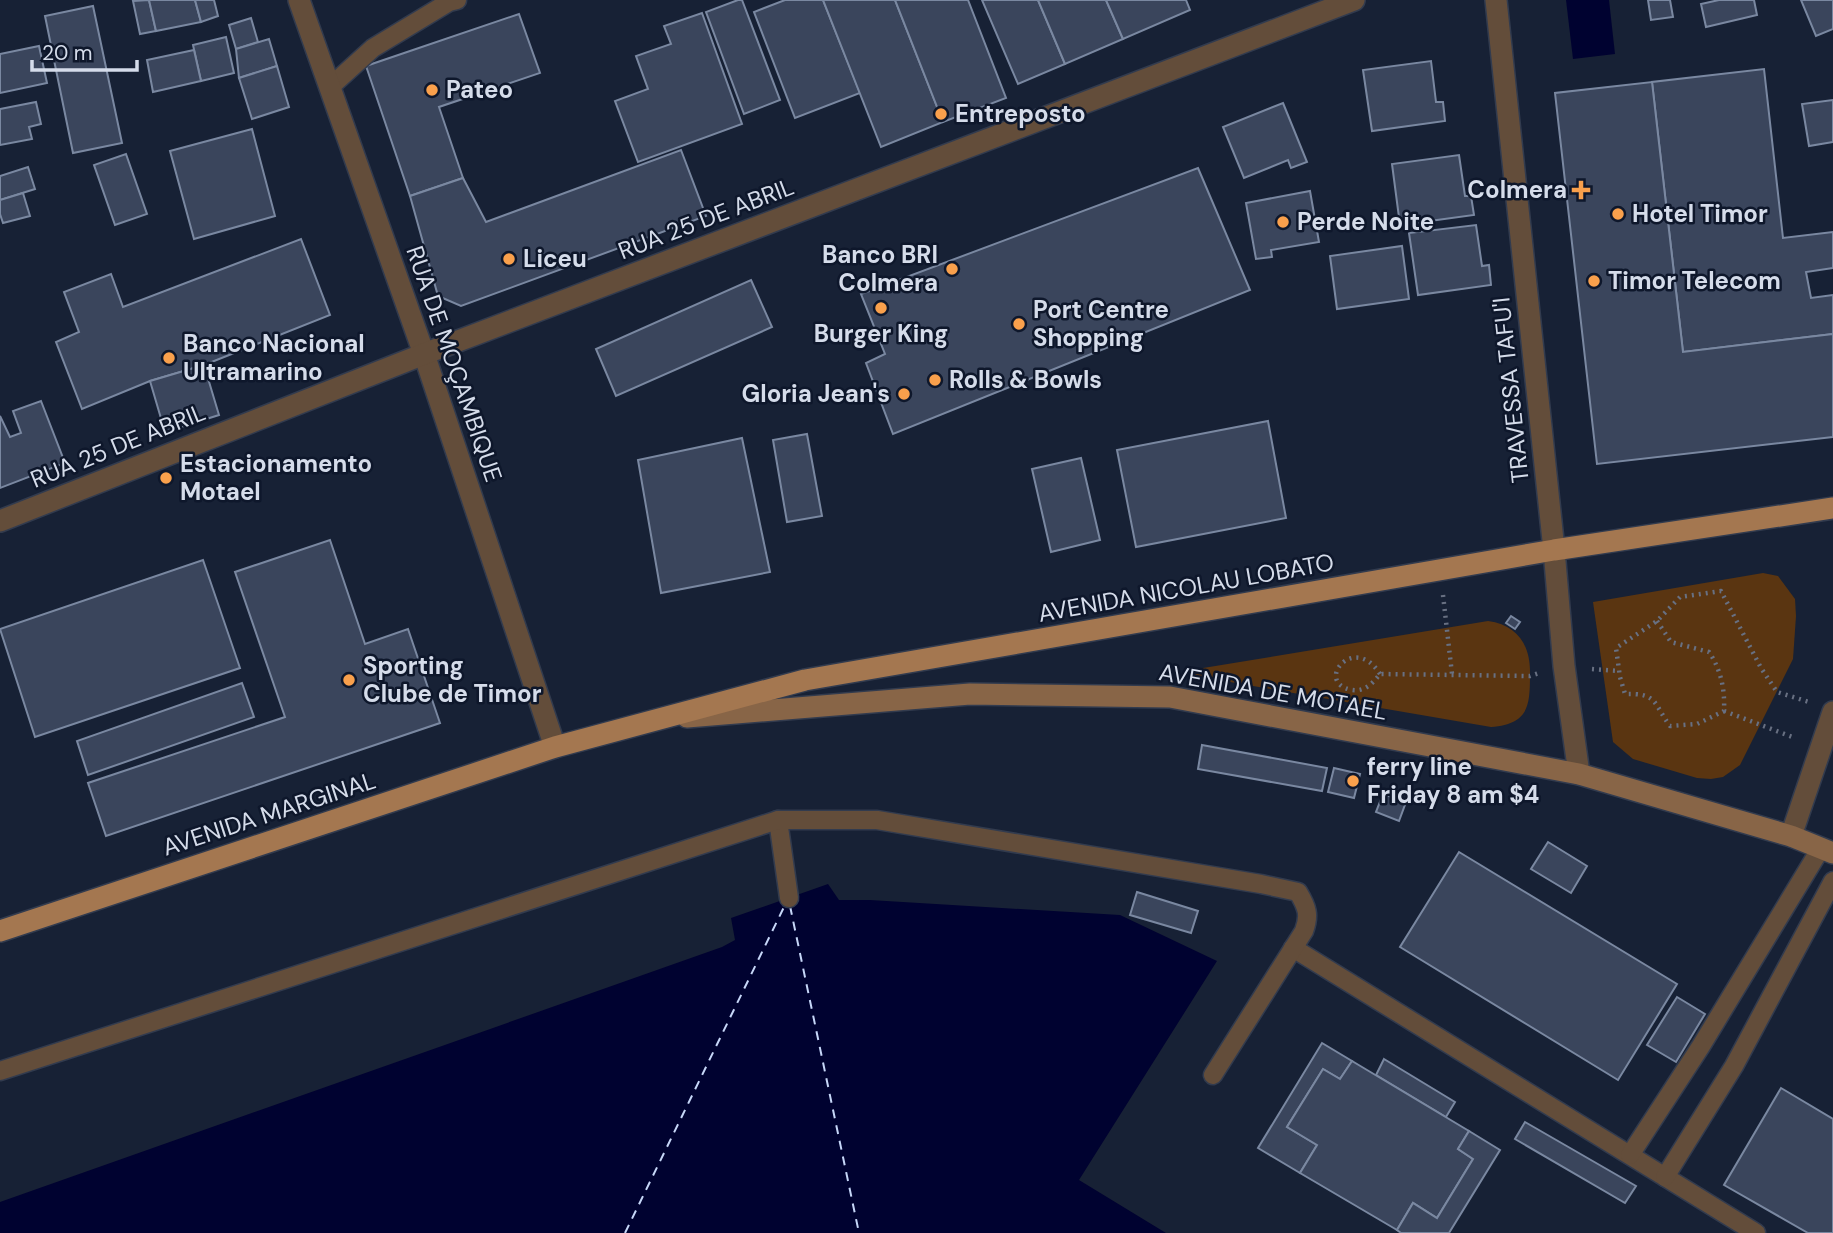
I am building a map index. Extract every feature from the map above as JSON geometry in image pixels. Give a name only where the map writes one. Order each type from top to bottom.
[{"type":"main road","name":"AVENIDA NICOLAU LOBATO","points":[[555,747],[805,680],[1554,550],[1833,508]]},
{"type":"main road","name":"AVENIDA DE MOTAEL","points":[[647,721],[970,694],[1170,697],[1579,774],[1791,836],[1827,851]]},
{"type":"main road","name":"AVENIDA MARGINAL","points":[[0,931],[555,747]]},
{"type":"street","name":"RUA DE MOÇAMBIQUE","points":[[299,0],[424,354],[555,747]]},
{"type":"street","name":"RUA 25 DE ABRIL","points":[[0,521],[424,354],[1354,0]]},
{"type":"street","name":"TRAVESSA TAFU'I","points":[[1496,0],[1564,666],[1579,774]]},
{"type":"street","points":[[1791,836],[1833,712]]},
{"type":"lane","points":[[330,87],[373,48],[449,2],[457,0]]},
{"type":"lane","points":[[778,820],[789,898]]},
{"type":"lane","points":[[0,1071],[778,820],[877,820],[1298,892],[1307,907],[1309,917],[1304,931],[1213,1075]]},
{"type":"lane","points":[[1630,1155],[1827,851]]},
{"type":"lane","points":[[1665,1177],[1734,1066],[1833,881]]},
{"type":"lane","points":[[1293,948],[1756,1233]]},
{"type":"path","points":[[1440,570],[1452,674]]},
{"type":"path","points":[[1724,710],[1697,724],[1670,726],[1655,701],[1644,694],[1625,694],[1616,648],[1657,621],[1680,597],[1721,591],[1755,658],[1777,692],[1810,703]]},
{"type":"path","points":[[1657,621],[1671,642],[1709,652],[1721,675],[1725,695],[1724,710]]},
{"type":"path","points":[[1380,674],[1372,662],[1365,658],[1354,658],[1343,661],[1335,674],[1343,687],[1354,691],[1365,689],[1380,674],[1530,676],[1564,666],[1619,671]]},
{"type":"path","points":[[1724,710],[1760,726],[1821,747]]},
{"type":"shaded area","points":[[1763,573],[1778,576],[1795,599],[1793,659],[1740,765],[1723,777],[1711,779],[1697,778],[1633,759],[1613,742],[1593,602]]},
{"type":"shaded area","points":[[1488,621],[1515,632],[1525,646],[1530,665],[1529,696],[1524,712],[1520,718],[1503,725],[1491,727],[1195,676],[1197,669]]},
{"type":"water","points":[[1566,0],[1609,0],[1615,54],[1573,59]]},
{"type":"water","points":[[828,884],[839,900],[1120,915],[1217,961],[1079,1180],[1166,1233],[0,1233],[0,1202],[722,947],[735,940],[731,918]]},
{"type":"building","points":[[149,0],[156,31],[140,34],[133,1]]},
{"type":"building","points":[[149,0],[195,0],[201,22],[156,31]]},
{"type":"building","points":[[195,0],[214,0],[218,16],[201,22]]},
{"type":"building","points":[[742,0],[780,100],[744,114],[706,12]]},
{"type":"building","points":[[785,0],[823,0],[860,93],[795,118],[754,12]]},
{"type":"building","points":[[823,0],[895,0],[943,122],[881,147]]},
{"type":"building","points":[[895,0],[968,0],[1006,98],[943,122]]},
{"type":"building","points":[[982,0],[1038,0],[1065,64],[1018,84]]},
{"type":"building","points":[[1038,0],[1106,0],[1123,39],[1065,64]]},
{"type":"building","points":[[1106,0],[1186,0],[1190,10],[1123,39]]},
{"type":"building","points":[[1648,0],[1670,0],[1673,17],[1651,20]]},
{"type":"building","points":[[1719,0],[1754,0],[1757,15],[1706,27],[1701,4]]},
{"type":"building","points":[[1801,0],[1833,0],[1833,29],[1816,36]]},
{"type":"building","points":[[93,6],[122,143],[73,153],[45,16]]},
{"type":"building","points":[[702,13],[742,124],[638,162],[615,101],[648,89],[636,56],[671,44],[664,26]]},
{"type":"building","name":"Pateo","points":[[519,14],[540,73],[439,107],[463,178],[410,196],[366,66]]},
{"type":"building","points":[[251,18],[258,42],[236,49],[229,25]]},
{"type":"building","points":[[226,37],[234,73],[201,81],[193,45]]},
{"type":"building","points":[[269,39],[277,66],[239,78],[236,49]]},
{"type":"building","points":[[39,46],[47,83],[0,93],[0,54]]},
{"type":"building","points":[[194,50],[201,81],[153,92],[147,60]]},
{"type":"building","points":[[1431,61],[1436,102],[1443,102],[1445,121],[1372,131],[1363,70]]},
{"type":"building","points":[[277,66],[289,107],[252,119],[239,78]]},
{"type":"building","points":[[1764,69],[1783,238],[1833,232],[1833,268],[1806,272],[1811,298],[1833,295],[1833,334],[1683,352],[1652,82]]},
{"type":"building","name":"Hotel Timor","points":[[1652,82],[1683,352],[1833,334],[1833,437],[1597,464],[1555,93]]},
{"type":"building","points":[[1833,100],[1833,142],[1809,146],[1802,104]]},
{"type":"building","points":[[36,102],[41,124],[29,127],[32,139],[0,145],[0,109]]},
{"type":"building","points":[[1283,103],[1307,162],[1291,168],[1288,160],[1244,178],[1223,127]]},
{"type":"building","points":[[252,129],[275,216],[194,239],[170,151]]},
{"type":"building","name":"Liceu","points":[[681,150],[706,216],[461,306],[438,296],[410,196],[463,178],[486,222]]},
{"type":"building","points":[[126,154],[147,214],[115,225],[94,165]]},
{"type":"building","points":[[1459,155],[1465,196],[1471,196],[1474,215],[1400,225],[1392,164]]},
{"type":"building","points":[[28,167],[35,189],[0,200],[0,176]]},
{"type":"building","name":"Port Centre Shopping","points":[[1198,168],[1250,290],[893,434],[866,363],[885,354],[861,294]]},
{"type":"building","name":"Perde Noite","points":[[1310,191],[1319,242],[1271,250],[1272,257],[1256,259],[1246,203]]},
{"type":"building","points":[[23,193],[30,216],[3,223],[0,200]]},
{"type":"building","points":[[1476,225],[1482,266],[1489,265],[1491,285],[1418,295],[1409,233]]},
{"type":"building","points":[[301,239],[330,315],[82,409],[56,342],[79,332],[64,292],[111,274],[123,307]]},
{"type":"building","points":[[1402,246],[1409,299],[1337,309],[1330,256]]},
{"type":"building","points":[[751,280],[772,327],[616,396],[596,349]]},
{"type":"building","points":[[204,365],[219,415],[165,432],[150,381]]},
{"type":"building","points":[[41,401],[65,463],[0,488],[0,416],[10,437],[21,433],[13,411]]},
{"type":"building","points":[[1268,421],[1286,518],[1136,547],[1117,450]]},
{"type":"building","points":[[807,434],[822,516],[787,522],[773,440]]},
{"type":"building","points":[[742,438],[770,572],[661,593],[638,460]]},
{"type":"building","points":[[1081,458],[1100,540],[1051,552],[1032,469]]},
{"type":"building","name":"Sporting Clube de Timor","points":[[330,540],[365,644],[408,629],[440,723],[106,836],[88,783],[285,717],[235,572]]},
{"type":"building","points":[[203,560],[240,668],[35,737],[0,629]]},
{"type":"building","points":[[1511,616],[1520,622],[1515,629],[1506,623]]},
{"type":"building","points":[[242,683],[254,717],[88,775],[77,741]]},
{"type":"building","points":[[1202,745],[1327,768],[1322,791],[1198,769]]},
{"type":"building","points":[[1334,768],[1360,774],[1354,798],[1328,792]]},
{"type":"building","points":[[1383,794],[1406,802],[1399,821],[1376,812]]},
{"type":"building","points":[[1548,842],[1587,866],[1571,893],[1531,869]]},
{"type":"building","points":[[1459,852],[1677,984],[1618,1080],[1400,947]]},
{"type":"building","points":[[1137,892],[1198,911],[1191,933],[1130,915]]},
{"type":"building","points":[[1677,997],[1705,1014],[1676,1062],[1647,1045]]},
{"type":"building","points":[[1322,1043],[1352,1061],[1340,1079],[1323,1069],[1287,1127],[1317,1145],[1300,1173],[1258,1148]]},
{"type":"building","points":[[1384,1059],[1455,1102],[1446,1117],[1376,1075]]},
{"type":"building","points":[[1352,1061],[1469,1131],[1458,1149],[1473,1159],[1437,1218],[1413,1203],[1397,1230],[1300,1173],[1317,1145],[1287,1127],[1323,1069],[1340,1079]]},
{"type":"building","points":[[1781,1088],[1833,1119],[1833,1233],[1808,1233],[1724,1185]]},
{"type":"building","points":[[1525,1122],[1636,1186],[1625,1203],[1515,1139]]},
{"type":"building","points":[[1469,1131],[1500,1150],[1449,1233],[1401,1233],[1397,1230],[1413,1203],[1437,1218],[1473,1159],[1458,1149]]},
{"type":"ferry route","points":[[625,1233],[785,905]]},
{"type":"ferry route","points":[[790,906],[859,1233]]},
{"type":"place","name":"Pateo","points":[[432,90]]},
{"type":"place","name":"Entreposto","points":[[941,114]]},
{"type":"place","name":"Colmera","points":[[1581,190]]},
{"type":"place","name":"Hotel Timor","points":[[1618,214]]},
{"type":"place","name":"Perde Noite","points":[[1283,222]]},
{"type":"place","name":"Liceu","points":[[509,259]]},
{"type":"place","name":"Banco BRI Colmera","points":[[952,269]]},
{"type":"place","name":"Timor Telecom","points":[[1594,281]]},
{"type":"place","name":"Burger King","points":[[881,308]]},
{"type":"place","name":"Port Centre Shopping","points":[[1019,324]]},
{"type":"place","name":"Banco Nacional Ultramarino","points":[[169,358]]},
{"type":"place","name":"Rolls & Bowls","points":[[935,380]]},
{"type":"place","name":"Gloria Jean's","points":[[904,394]]},
{"type":"place","name":"Estacionamento Motael","points":[[166,478]]},
{"type":"place","name":"Sporting Clube de Timor","points":[[349,680]]},
{"type":"place","name":"ferry line Friday 8 am $4","points":[[1353,781]]}]
